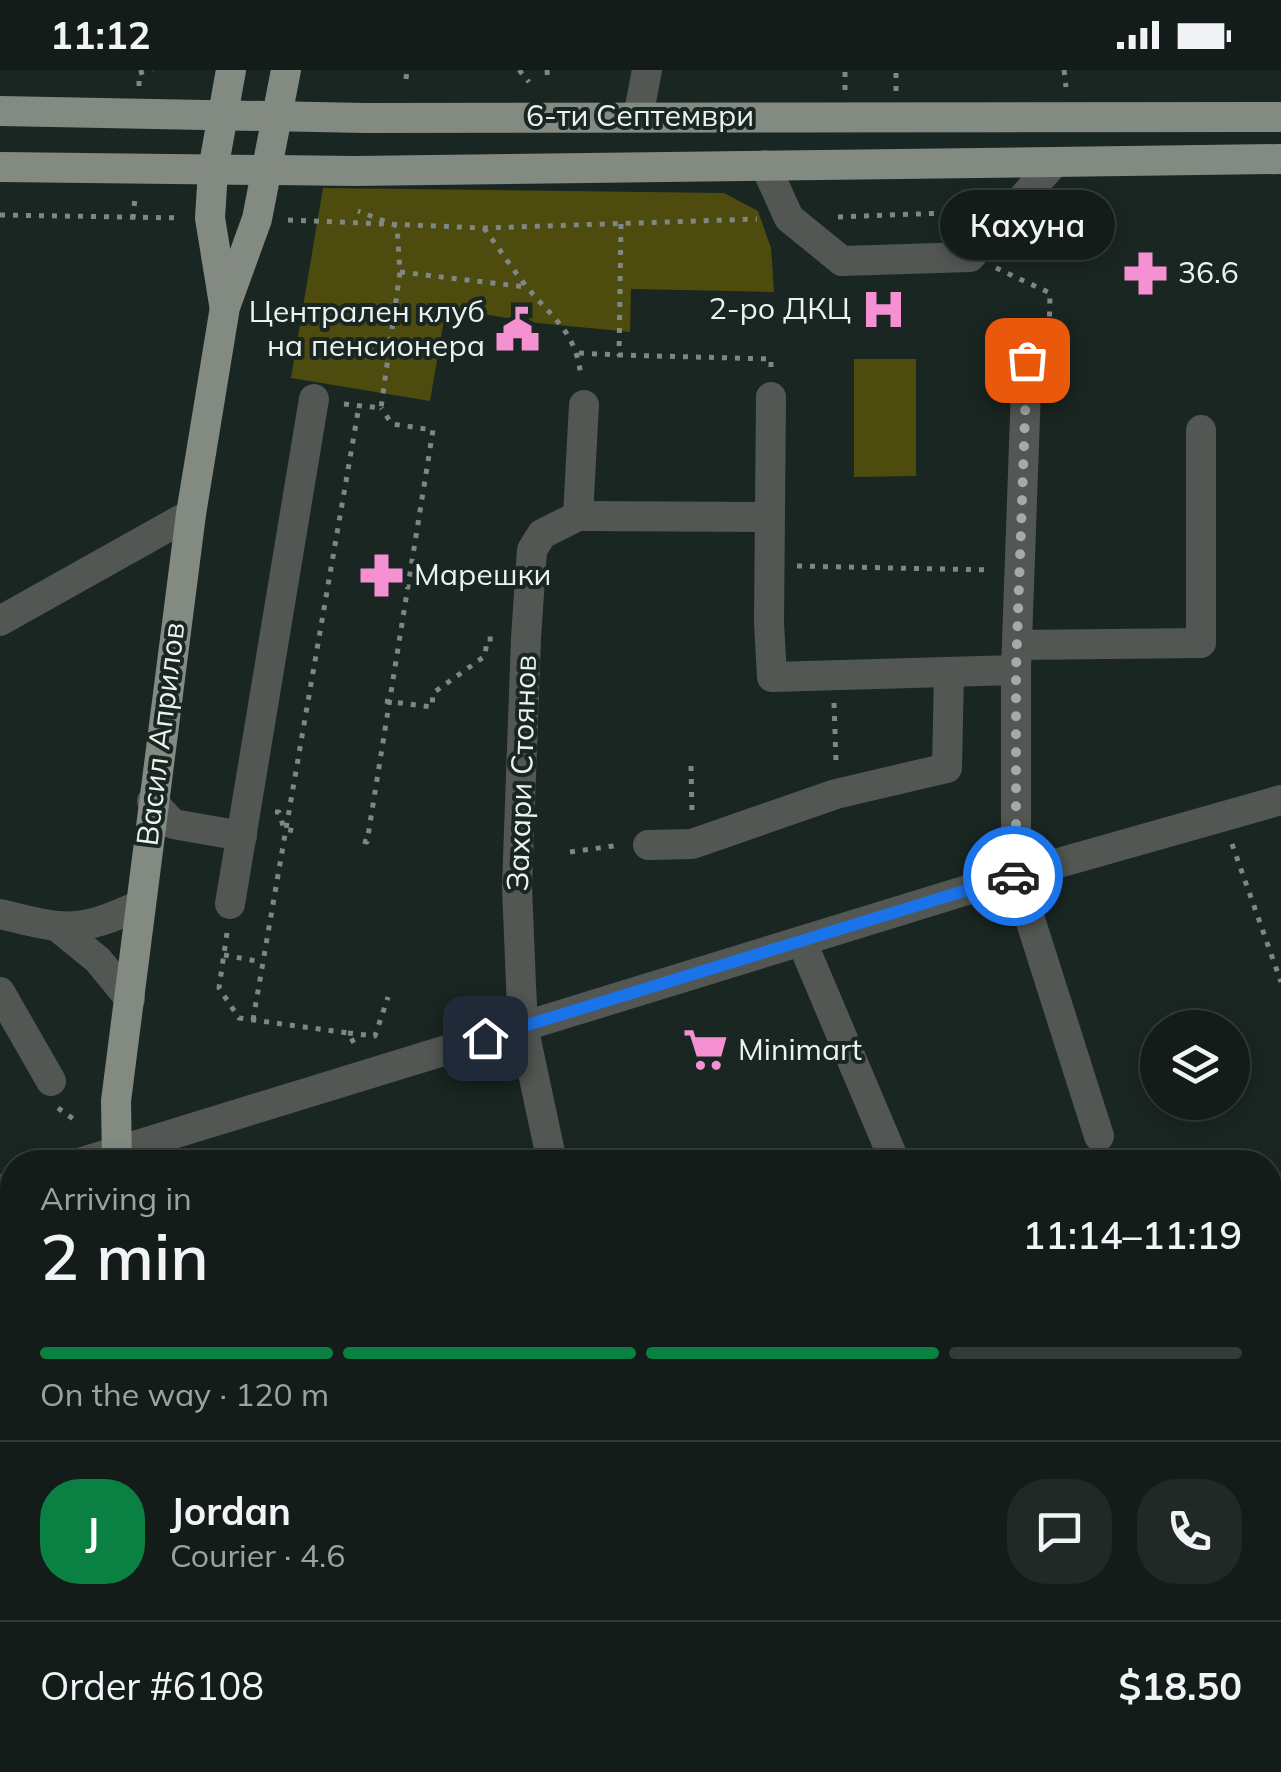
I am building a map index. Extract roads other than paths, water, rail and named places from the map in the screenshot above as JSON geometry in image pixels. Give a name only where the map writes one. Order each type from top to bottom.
[{"type":"main road","name":"Васил Априлов","points":[[225,308],[210,218],[214,170],[232,70]]},
{"type":"main road","name":"Васил Априлов","points":[[116,1150],[116,1100],[190,514],[225,308],[257,219],[286,70]]},
{"type":"main road","name":"6-ти Септември","points":[[0,112],[1281,117]]},
{"type":"main road","name":"6-ти Септември","points":[[0,166],[214,170],[1281,159]]},
{"type":"street","points":[[638,116],[647,70]]},
{"type":"street","points":[[765,166],[789,218],[842,262],[970,257],[1054,162]]},
{"type":"street","points":[[1027,360],[1017,657],[1016,875],[1099,1136]]},
{"type":"street","points":[[771,397],[772,677],[949,672],[1017,657],[1201,643],[1200,430]]},
{"type":"street","points":[[230,904],[314,399]]},
{"type":"street","points":[[584,405],[578,516],[769,517]]},
{"type":"street","points":[[0,621],[190,514]]},
{"type":"street","name":"Захари Стоянов","points":[[549,1150],[523,1026],[517,886],[529,567],[532,550],[542,534],[578,516]]},
{"type":"street","points":[[648,845],[692,844],[836,794],[947,768],[949,672]]},
{"type":"street","points":[[137,1150],[370,1072],[1016,875],[1281,800]]},
{"type":"street","points":[[152,801],[173,824],[242,836]]},
{"type":"street","points":[[147,844],[173,824]]},
{"type":"street","points":[[0,914],[60,929],[100,923],[140,904]]},
{"type":"street","points":[[60,929],[98,960],[130,999]]},
{"type":"street","points":[[802,942],[889,1150]]},
{"type":"street","points":[[0,992],[52,1081]]},
{"type":"place","name":"36.6","points":[[1145,273]]},
{"type":"place","name":"2-ро ДКЦ","points":[[884,309]]},
{"type":"place","name":"Централен клуб на пенсионера","points":[[518,329]]},
{"type":"place","name":"Кахуна","points":[[1027,360]]},
{"type":"place","name":"Марешки","points":[[381,575]]},
{"type":"place","name":"Minimart","points":[[705,1050]]}]
